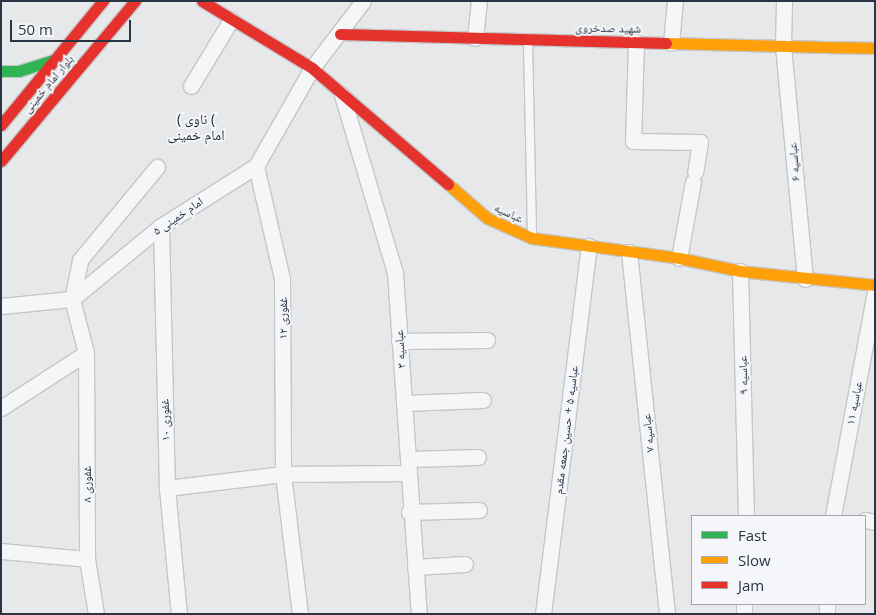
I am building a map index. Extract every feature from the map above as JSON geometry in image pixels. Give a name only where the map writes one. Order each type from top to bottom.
[{"type":"street","name":"بلوار امام خمینی","points":[[1,125],[17,102],[56,59],[103,1]]},
{"type":"street","name":"بلوار امام خمینی","points":[[3,156],[134,1]]},
{"type":"street","name":"عباسیه","points":[[202,1],[312,68],[487,218],[532,238],[679,258],[740,270],[805,279],[875,285]]},
{"type":"street","name":"امام خمینی ۵","points":[[72,299],[161,226],[256,166],[312,68],[340,34],[363,1]]},
{"type":"street","points":[[475,38],[478,1]]},
{"type":"street","points":[[671,43],[675,1]]},
{"type":"street","name":"عباسیه ۶","points":[[784,1],[783,46],[805,279]]},
{"type":"street","points":[[191,86],[231,20]]},
{"type":"street","name":"شهید صدخروی","points":[[340,34],[875,48]]},
{"type":"street","points":[[636,42],[633,141],[700,142],[679,258]]},
{"type":"street","points":[[1,71],[19,71],[56,59],[73,75]]},
{"type":"street","name":"عباسیه ۳","points":[[341,91],[395,273],[408,466],[409,512],[419,614]]},
{"type":"street","points":[[1,137],[3,156]]},
{"type":"street","name":"غفوری ۱۲","points":[[256,166],[282,279],[283,474],[300,614]]},
{"type":"street","points":[[1,306],[72,299],[80,260],[157,167]]},
{"type":"street","name":"غفوری ۱۰","points":[[161,226],[166,488],[179,614]]},
{"type":"street","name":"عباسیه ۵ + حسین جمعه مقدم","points":[[543,614],[589,246]]},
{"type":"street","name":"عباسیه ۷","points":[[629,252],[667,614]]},
{"type":"street","name":"عباسیه ۹","points":[[740,270],[747,480],[746,515]]},
{"type":"street","name":"عباسیه ۱۱","points":[[836,515],[875,291]]},
{"type":"street","name":"غفوری ۸","points":[[72,299],[86,353],[87,559],[96,614]]},
{"type":"street","points":[[399,341],[487,340]]},
{"type":"street","points":[[1,408],[86,353]]},
{"type":"street","points":[[404,403],[483,400]]},
{"type":"street","points":[[166,488],[283,474],[408,466],[478,457]]},
{"type":"street","points":[[409,512],[479,510]]},
{"type":"street","points":[[1,551],[87,559]]},
{"type":"street","points":[[414,567],[465,564]]},
{"type":"lane","points":[[528,40],[532,238]]},
{"type":"traffic: fast","points":[[1,71],[19,71],[53,60]]},
{"type":"traffic: slow","points":[[666,43],[875,48]]},
{"type":"traffic: slow","points":[[448,184],[487,218],[532,238],[679,258],[740,271],[875,285]]},
{"type":"traffic: jam","points":[[1,125],[103,1]]},
{"type":"traffic: jam","points":[[1,161],[135,1]]},
{"type":"traffic: jam","points":[[202,1],[312,68],[448,184]]},
{"type":"traffic: jam","points":[[340,34],[666,43]]},
{"type":"district","name":"( ناوی ( امام خمینی","points":[[196,128]]}]
